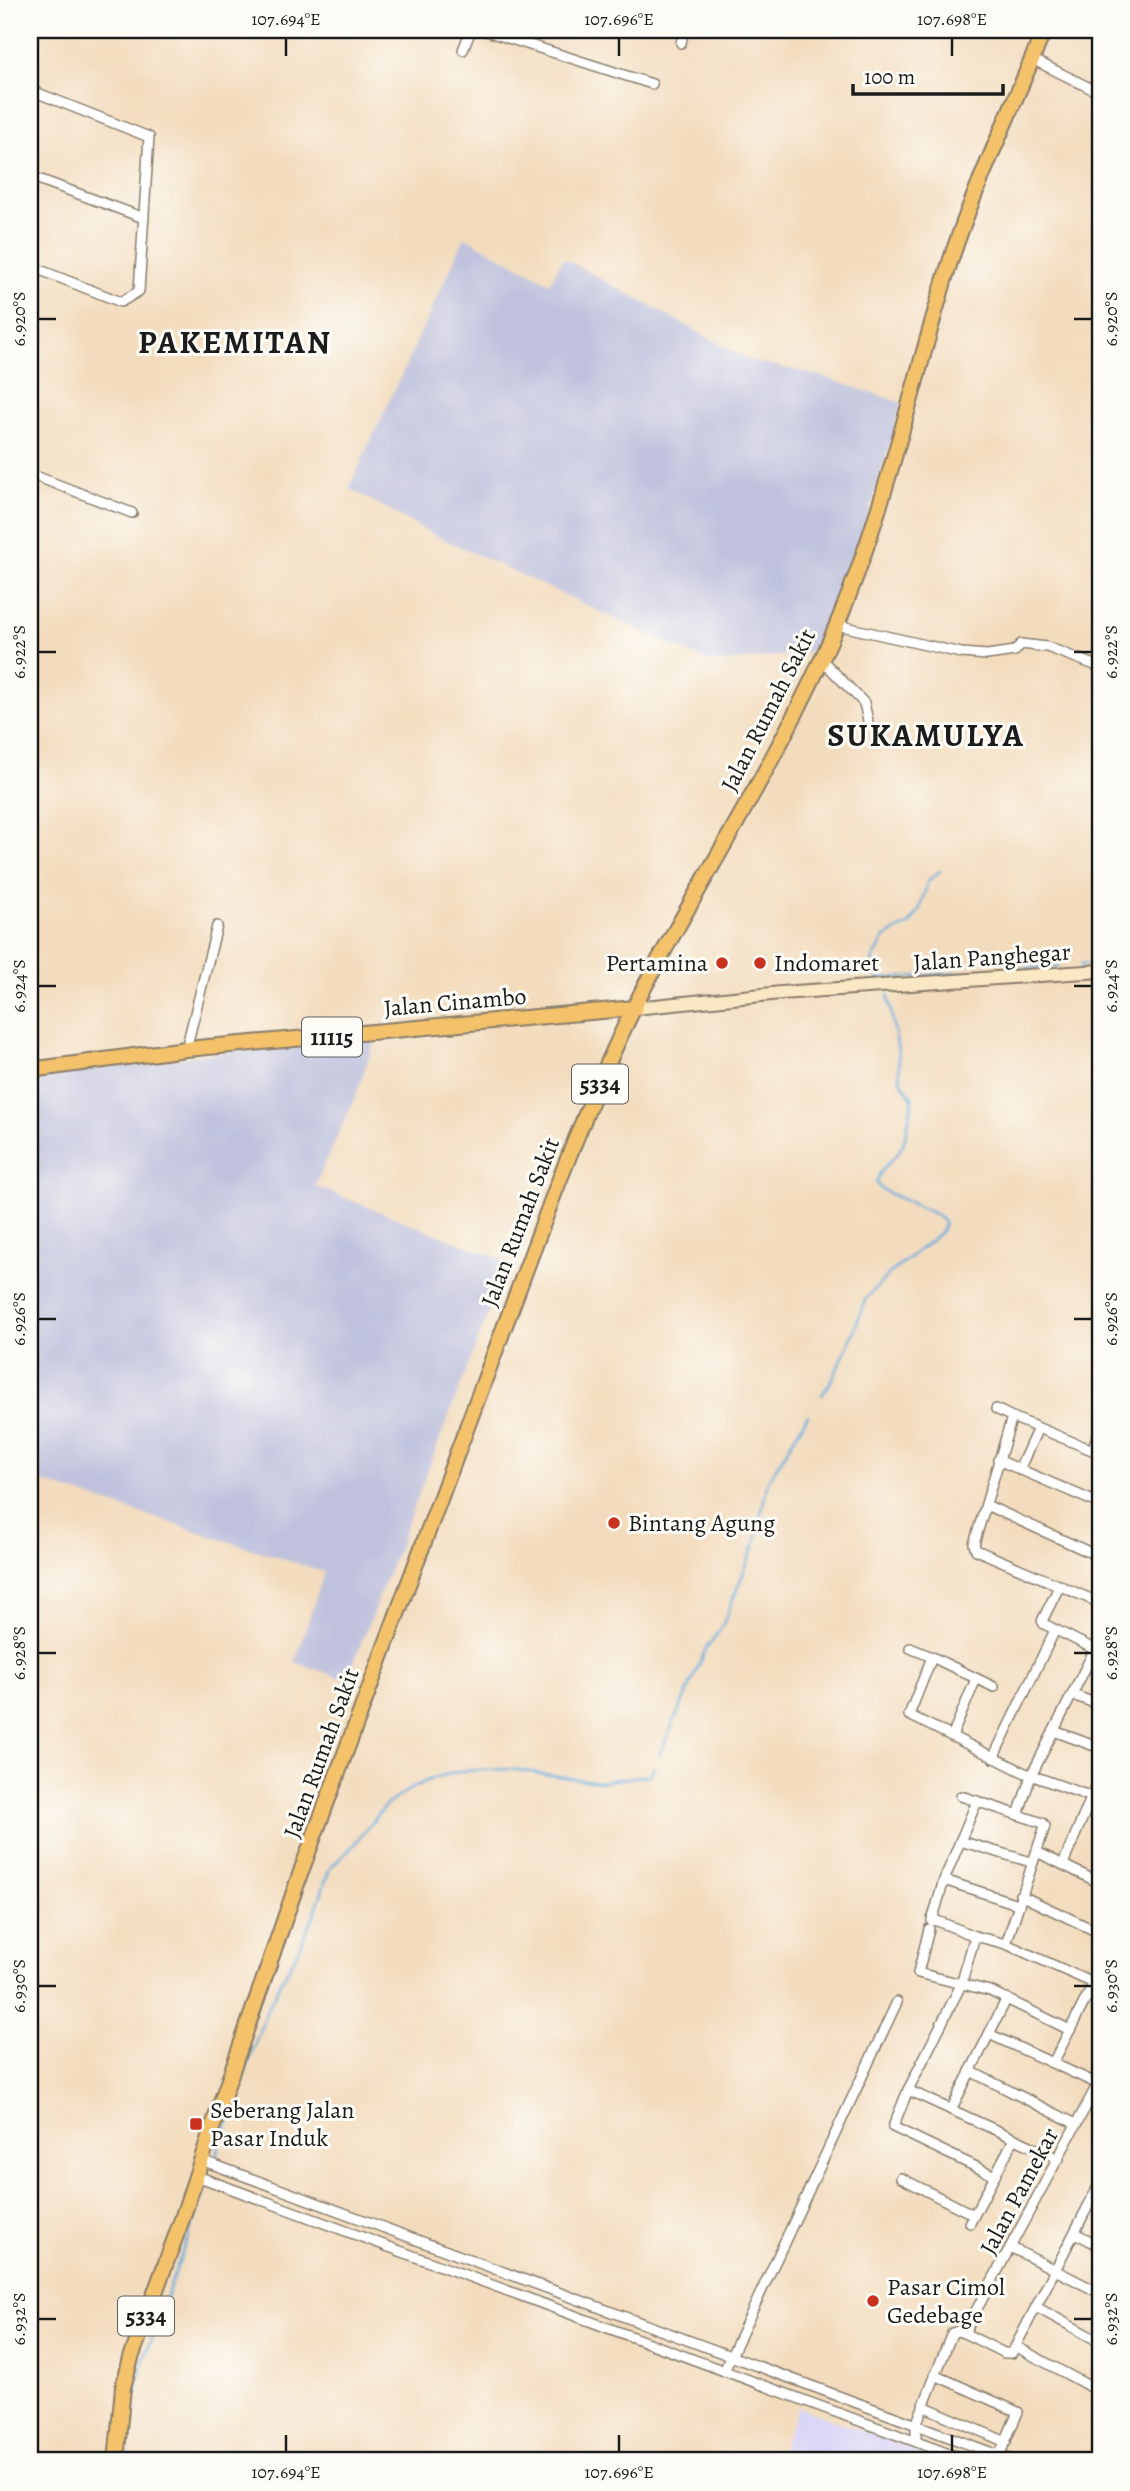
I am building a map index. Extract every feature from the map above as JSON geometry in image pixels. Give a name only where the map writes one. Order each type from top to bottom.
[{"type":"main road","name":"Jalan Rumah Sakit","points":[[116,2461],[123,2387],[131,2358],[205,2179],[303,1866],[568,1158],[654,970],[775,753],[837,625],[863,558],[896,458],[945,278],[962,227],[1013,98],[1044,30]]},
{"type":"main road","name":"Jalan Cinambo","points":[[30,1070],[186,1049],[635,1008]]},
{"type":"street","points":[[463,50],[471,30]]},
{"type":"street","points":[[482,30],[652,84]]},
{"type":"street","points":[[681,43],[684,30]]},
{"type":"street","points":[[1032,59],[1100,93]]},
{"type":"street","points":[[30,90],[149,137],[139,291],[121,302],[30,266]]},
{"type":"street","points":[[30,176],[144,218]]},
{"type":"street","points":[[30,474],[132,513]]},
{"type":"street","points":[[837,625],[961,653],[986,655],[1015,650],[1021,643],[1047,647],[1100,667]]},
{"type":"street","points":[[822,660],[864,703],[868,721]]},
{"type":"street","points":[[186,1049],[217,926]]},
{"type":"street","name":"Jalan Panghegar","points":[[635,1008],[781,993],[1100,971]]},
{"type":"street","points":[[996,1409],[1096,1452],[1100,1429]]},
{"type":"street","points":[[1012,1417],[974,1544],[976,1550],[1100,1603]]},
{"type":"street","points":[[1019,1470],[1038,1428]]},
{"type":"street","points":[[998,1460],[1100,1504]]},
{"type":"street","points":[[986,1505],[1100,1557]]},
{"type":"street","points":[[1018,1815],[1031,1776],[1097,1651],[1042,1621],[1060,1585]]},
{"type":"street","points":[[993,1758],[1055,1630]]},
{"type":"street","points":[[910,1648],[993,1687]]},
{"type":"street","points":[[932,1657],[909,1715],[1031,1776],[1092,1797]]},
{"type":"street","points":[[952,1737],[976,1679]]},
{"type":"street","points":[[1073,1695],[1100,1705]]},
{"type":"street","points":[[1054,1731],[1100,1748]]},
{"type":"street","points":[[1063,1864],[1100,1777]]},
{"type":"street","points":[[961,1796],[1045,1826],[1006,1944]]},
{"type":"street","points":[[977,1801],[944,1880],[918,1973],[990,1991],[1070,2030]]},
{"type":"street","points":[[960,1841],[1031,1862]]},
{"type":"street","points":[[1037,1852],[1100,1883]]},
{"type":"street","points":[[944,1880],[1019,1900],[1100,1933]]},
{"type":"street","points":[[931,1923],[1006,1944],[1097,1985],[1053,2063]]},
{"type":"street","points":[[975,1936],[961,1985],[908,2090],[893,2127],[995,2176]]},
{"type":"street","points":[[951,2110],[1007,1998]]},
{"type":"street","points":[[724,2371],[897,2001]]},
{"type":"street","points":[[989,2034],[1099,2082]]},
{"type":"street","points":[[970,2071],[1076,2124]]},
{"type":"street","name":"Jalan Pamekar","points":[[916,2425],[952,2333],[964,2333],[1099,2082]]},
{"type":"street","points":[[908,2090],[1059,2159]]},
{"type":"street","points":[[901,2178],[972,2219],[1014,2139]]},
{"type":"street","points":[[210,2163],[1014,2461]]},
{"type":"street","points":[[205,2179],[968,2461]]},
{"type":"street","points":[[964,2333],[1008,2354],[1017,2347],[1100,2183]]},
{"type":"street","points":[[1075,2233],[1100,2246]]},
{"type":"street","points":[[1012,2248],[1100,2293]]},
{"type":"street","points":[[1036,2307],[1100,2342]]},
{"type":"street","points":[[1017,2347],[1100,2392]]},
{"type":"street","points":[[935,2375],[1017,2411],[1019,2414],[999,2455]]},
{"type":"street","points":[[923,2406],[1006,2442]]},
{"type":"street","points":[[916,2425],[916,2441]]},
{"type":"shaded area","points":[[465,237],[550,283],[563,258],[751,361],[817,375],[902,403],[864,529],[834,606],[810,652],[711,662],[428,532],[349,488]]},
{"type":"shaded area","points":[[378,1032],[355,1097],[315,1186],[508,1262],[347,1680],[295,1662],[324,1572],[30,1478],[30,1078]]},
{"type":"shaded area","points":[[798,2407],[923,2453],[948,2461],[777,2461]]},
{"type":"waterway","points":[[878,978],[872,961],[885,937],[910,924],[919,911],[928,881],[940,871]]},
{"type":"waterway","points":[[1080,965],[1100,964]]},
{"type":"waterway","points":[[879,979],[1059,966]]},
{"type":"waterway","points":[[822,1395],[851,1339],[865,1300],[888,1275],[941,1232],[945,1223],[937,1215],[882,1190],[876,1183],[881,1172],[902,1146],[913,1100],[900,1079],[888,995]]},
{"type":"waterway","points":[[659,1756],[706,1649],[722,1627],[755,1544],[768,1481],[808,1415]]},
{"type":"waterway","points":[[214,2161],[266,2012],[314,1915],[330,1868],[351,1848],[386,1805],[433,1778],[462,1771],[510,1769],[598,1782],[650,1775],[654,1767]]},
{"type":"waterway","points":[[126,2461],[124,2455],[129,2418],[143,2361],[207,2184]]},
{"type":"place","name":"Pertamina","points":[[722,963]]},
{"type":"place","name":"Indomaret","points":[[760,963]]},
{"type":"place","name":"Bintang Agung","points":[[614,1523]]},
{"type":"place","name":"Seberang Jalan Pasar Induk","points":[[196,2124]]},
{"type":"place","name":"Pasar Cimol Gedebage","points":[[873,2301]]},
{"type":"district","name":"PAKEMITAN","points":[[235,342]]},
{"type":"district","name":"SUKAMULYA","points":[[926,735]]}]
